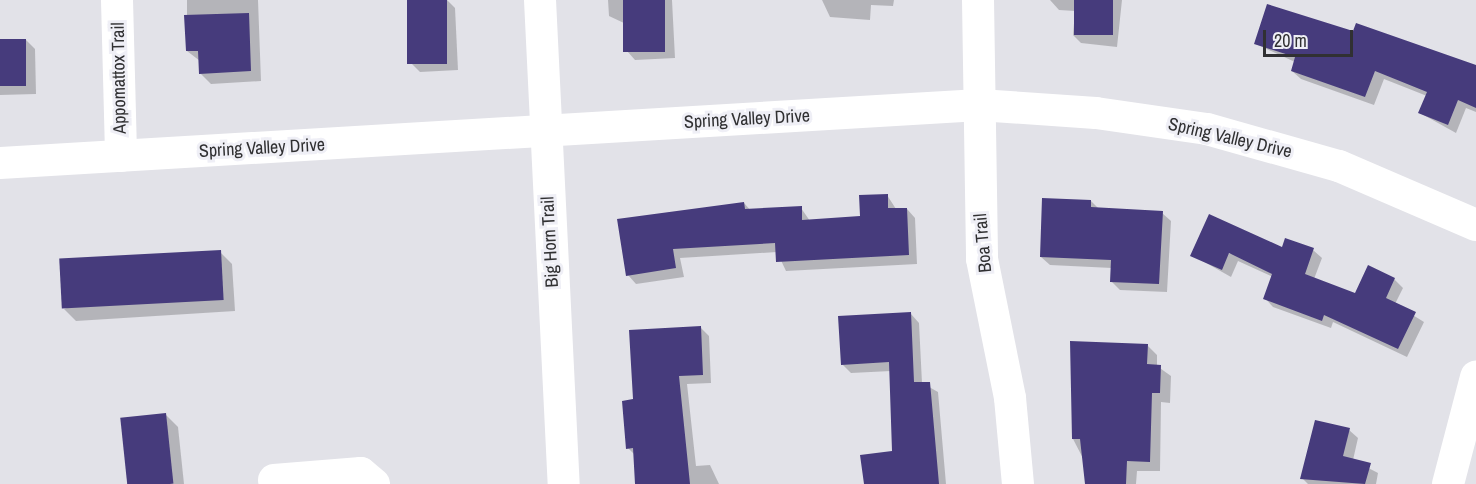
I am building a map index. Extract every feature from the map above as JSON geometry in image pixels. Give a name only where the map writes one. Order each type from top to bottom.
[{"type":"street","name":"Appomattox Trail","points":[[117,0],[121,156]]},
{"type":"street","name":"Big Horn Trail","points":[[540,0],[564,484]]},
{"type":"street","name":"Boa Trail","points":[[978,0],[982,259],[1010,398],[1018,484]]},
{"type":"street","name":"Spring Valley Drive","points":[[0,163],[979,105],[1096,113],[1208,129],[1339,166],[1476,225]]},
{"type":"street","points":[[1448,484],[1476,377]]},
{"type":"street","points":[[278,484],[274,480],[361,473],[374,484]]},
{"type":"building","points":[[407,0],[447,0],[447,64],[407,64]]},
{"type":"building","points":[[623,0],[665,0],[665,52],[623,52]]},
{"type":"building","points":[[1074,0],[1113,0],[1113,35],[1074,35]]},
{"type":"building","points":[[1267,4],[1353,31],[1356,23],[1476,65],[1476,108],[1458,100],[1448,125],[1418,113],[1427,92],[1375,71],[1365,97],[1291,71],[1295,57],[1254,44]]},
{"type":"building","points":[[249,13],[251,71],[199,74],[198,51],[186,51],[184,15]]},
{"type":"building","points":[[0,39],[26,39],[26,86],[0,86]]},
{"type":"building","points":[[888,194],[888,208],[907,208],[909,255],[776,262],[775,243],[673,249],[676,268],[626,276],[617,219],[744,202],[745,209],[802,206],[802,220],[860,216],[859,195]]},
{"type":"building","points":[[1042,198],[1091,200],[1091,207],[1163,211],[1159,284],[1110,282],[1111,260],[1040,257]]},
{"type":"building","points":[[1209,214],[1282,247],[1285,238],[1314,248],[1305,274],[1355,293],[1368,265],[1395,278],[1386,298],[1416,312],[1398,349],[1324,315],[1322,321],[1263,299],[1272,274],[1229,253],[1222,270],[1190,256]]},
{"type":"building","points":[[221,250],[224,300],[62,308],[59,258]]},
{"type":"building","points":[[911,312],[914,382],[930,382],[939,484],[864,484],[860,455],[892,451],[889,362],[841,365],[838,316]]},
{"type":"building","points":[[701,326],[703,375],[679,376],[690,484],[635,484],[633,448],[626,449],[622,401],[633,399],[629,330]]},
{"type":"building","points":[[1070,341],[1148,344],[1147,364],[1161,365],[1160,393],[1152,393],[1150,462],[1127,461],[1126,484],[1085,484],[1080,439],[1072,439]]},
{"type":"building","points":[[166,413],[173,484],[127,484],[120,418]]},
{"type":"building","points":[[1315,420],[1350,428],[1343,456],[1371,463],[1365,484],[1300,479]]}]
